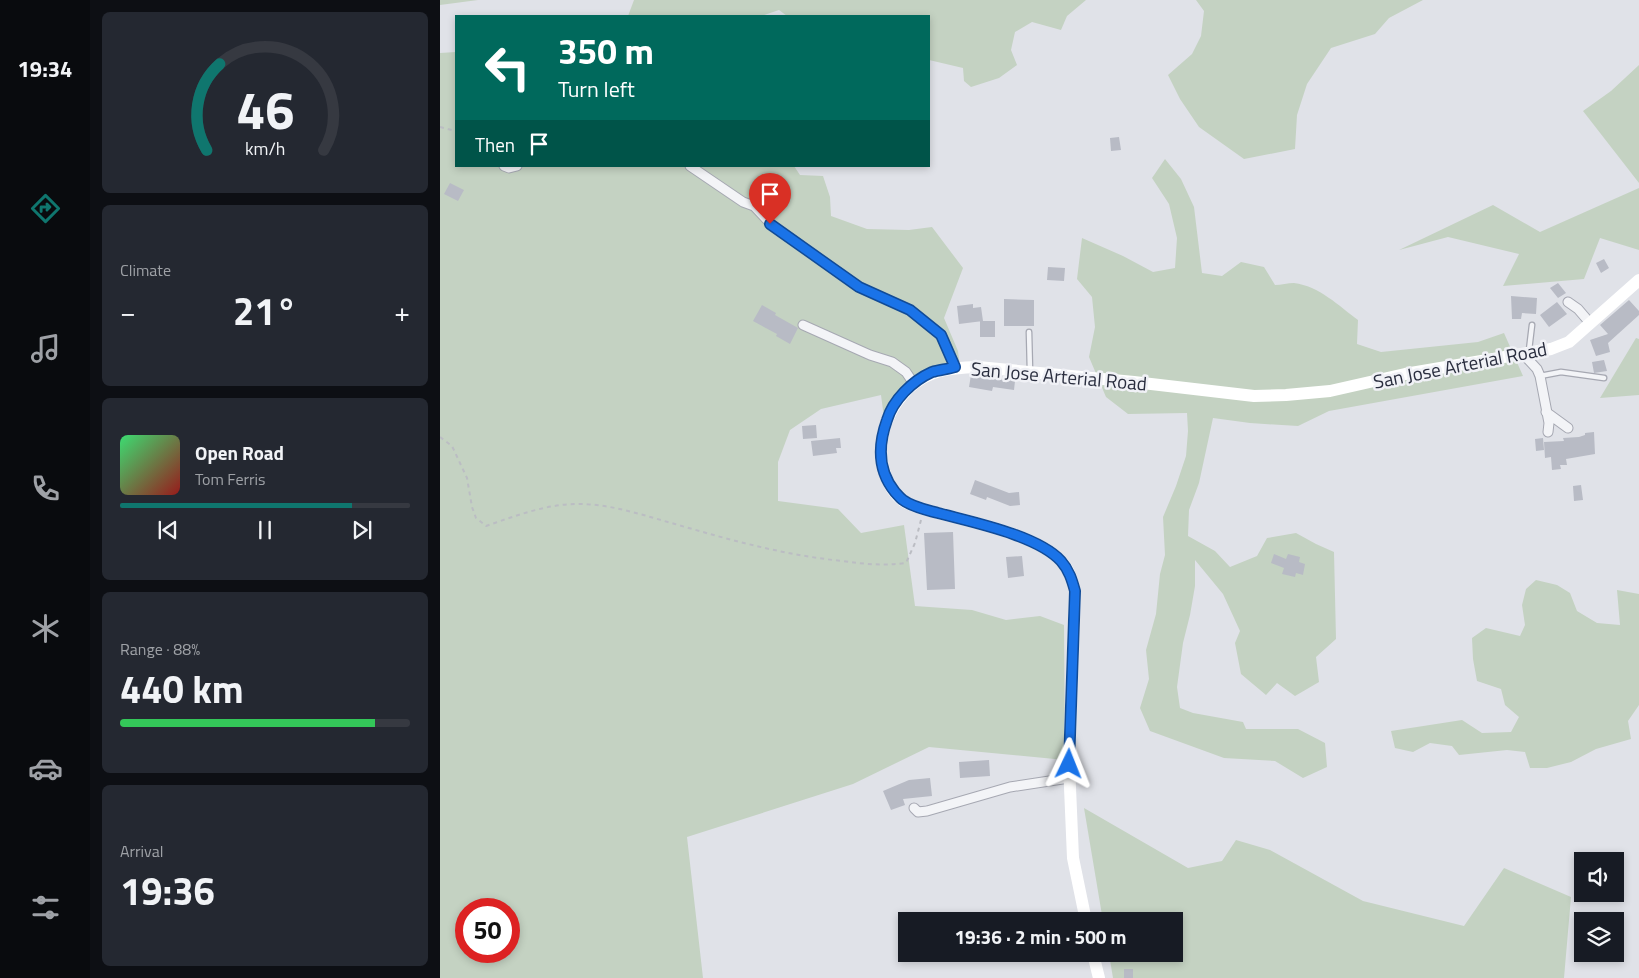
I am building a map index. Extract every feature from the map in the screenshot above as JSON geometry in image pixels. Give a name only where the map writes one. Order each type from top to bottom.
[{"type":"main road","name":"San Jose Arterial Road","points":[[1084,912],[1073,858],[1070,778],[1075,591],[1071,575],[1060,560],[1044,548],[996,528],[924,509],[902,500],[888,483],[881,459],[881,436],[889,414],[898,399],[914,384],[933,372],[955,367],[978,367],[1030,372],[1254,396],[1286,395],[1330,390],[1405,374],[1526,355],[1551,349],[1568,342],[1639,280]]},
{"type":"main road","points":[[1095,962],[1099,978]]},
{"type":"street","points":[[691,167],[743,202],[754,206],[770,224],[859,287],[910,310],[941,335],[955,367]]},
{"type":"street","points":[[1568,302],[1578,309],[1590,323]]},
{"type":"street","points":[[803,325],[870,355],[892,362],[906,372],[914,384]]},
{"type":"street","points":[[1526,355],[1540,376],[1549,423],[1548,432]]},
{"type":"street","points":[[1546,412],[1568,428]]},
{"type":"street","points":[[914,808],[918,812],[926,811],[1010,787],[1070,778]]},
{"type":"lane","points":[[1526,355],[1532,325]]},
{"type":"lane","points":[[1029,332],[1030,372]]},
{"type":"lane","points":[[1540,376],[1561,372],[1604,378]]},
{"type":"path","points":[[440,128],[455,131]]},
{"type":"path","points":[[440,437],[452,446],[467,478],[476,518],[486,526],[534,510],[573,504],[599,506],[624,510],[760,548],[824,560],[882,566],[906,564],[915,543],[924,509]]},
{"type":"green space","points":[[440,0],[478,0],[440,5]]},
{"type":"green space","points":[[634,0],[1086,0],[1067,16],[1061,30],[1032,22],[1015,32],[1011,50],[1017,65],[999,78],[971,87],[964,81],[963,68],[930,60],[930,15],[786,15],[779,10],[764,15],[628,15]]},
{"type":"green space","points":[[1196,0],[1423,0],[1389,18],[1375,34],[1331,48],[1307,84],[1297,115],[1295,149],[1244,159],[1199,127],[1180,99],[1168,75],[1192,54],[1201,36],[1204,11]]},
{"type":"green space","points":[[455,52],[455,167],[795,167],[800,175],[823,176],[830,197],[831,216],[867,229],[909,230],[932,227],[963,268],[944,318],[958,351],[960,367],[914,384],[885,425],[881,395],[821,409],[790,430],[778,462],[778,501],[838,509],[861,533],[904,525],[915,606],[972,610],[1006,620],[1040,616],[1064,625],[1065,760],[929,747],[853,784],[687,837],[703,978],[440,978],[440,53]]},
{"type":"green space","points":[[1639,65],[1639,183],[1583,111],[1611,91]]},
{"type":"green space","points":[[1165,159],[1181,179],[1194,207],[1202,273],[1222,276],[1241,262],[1264,267],[1275,285],[1294,283],[1312,288],[1328,297],[1358,320],[1357,344],[1381,352],[1478,342],[1504,333],[1523,376],[1329,411],[1298,426],[1250,423],[1213,418],[1199,483],[1189,510],[1188,536],[1215,551],[1230,567],[1257,556],[1267,538],[1296,533],[1334,552],[1336,639],[1316,657],[1319,682],[1295,696],[1277,683],[1266,695],[1241,674],[1235,643],[1240,631],[1223,594],[1195,560],[1195,586],[1183,643],[1177,687],[1180,708],[1193,713],[1243,722],[1246,729],[1298,729],[1325,743],[1327,767],[1303,778],[1275,761],[1224,758],[1150,731],[1140,708],[1149,679],[1146,650],[1156,614],[1160,574],[1165,555],[1163,517],[1186,456],[1187,413],[1128,414],[1106,397],[1089,357],[1095,327],[1092,297],[1077,279],[1082,238],[1153,272],[1175,268],[1177,238],[1169,204],[1152,178]]},
{"type":"green space","points":[[1639,188],[1639,250],[1600,238],[1584,279],[1503,286],[1519,254],[1448,237],[1399,250],[1493,205],[1540,232]]},
{"type":"green space","points":[[1636,338],[1639,339],[1639,395],[1600,398]]},
{"type":"green space","points":[[1536,580],[1557,585],[1570,593],[1577,611],[1597,623],[1620,625],[1617,590],[1639,594],[1639,705],[1628,721],[1631,739],[1596,749],[1571,762],[1547,768],[1530,768],[1525,752],[1507,750],[1459,755],[1452,746],[1430,743],[1413,752],[1395,748],[1391,731],[1462,720],[1482,733],[1511,732],[1519,717],[1505,705],[1501,689],[1477,681],[1472,638],[1486,628],[1520,636],[1525,625],[1522,605],[1526,589]]},
{"type":"green space","points":[[1084,808],[1188,868],[1222,861],[1236,840],[1270,850],[1363,901],[1464,926],[1504,868],[1571,897],[1564,978],[1113,978],[1110,962],[1183,962],[1183,912],[1101,912]]},
{"type":"building","points":[[1119,137],[1121,150],[1111,151],[1110,138]]},
{"type":"building","points":[[450,183],[464,190],[458,201],[444,194]]},
{"type":"building","points":[[1604,259],[1609,268],[1601,273],[1596,263]]},
{"type":"building","points":[[1048,267],[1065,268],[1064,281],[1047,280]]},
{"type":"building","points":[[1558,283],[1566,293],[1558,298],[1550,288]]},
{"type":"building","points":[[1511,296],[1537,298],[1536,314],[1522,313],[1521,319],[1512,319]]},
{"type":"building","points":[[1004,299],[1034,300],[1034,326],[1004,326]]},
{"type":"building","points":[[1629,300],[1639,311],[1639,315],[1608,343],[1610,352],[1596,356],[1590,340],[1608,334],[1600,325]]},
{"type":"building","points":[[1557,302],[1567,314],[1549,327],[1540,315]]},
{"type":"building","points":[[973,304],[973,308],[981,307],[983,321],[959,324],[957,306]]},
{"type":"building","points":[[762,305],[798,328],[790,344],[776,336],[777,334],[753,321]]},
{"type":"building","points":[[980,321],[995,321],[995,337],[980,337]]},
{"type":"building","points":[[1604,360],[1607,371],[1594,373],[1592,362]]},
{"type":"building","points":[[971,375],[1015,381],[1014,390],[993,387],[992,391],[969,387]]},
{"type":"building","points":[[816,425],[817,438],[803,439],[802,426]]},
{"type":"building","points":[[1594,432],[1595,454],[1566,459],[1567,465],[1560,465],[1561,469],[1552,470],[1551,457],[1545,458],[1544,442],[1564,441],[1563,438],[1579,437],[1585,435],[1585,433]]},
{"type":"building","points":[[840,438],[841,448],[836,448],[837,453],[813,456],[811,441]]},
{"type":"building","points":[[1543,438],[1544,450],[1536,451],[1535,439]]},
{"type":"building","points":[[975,480],[1009,493],[1019,492],[1020,505],[1010,506],[987,497],[986,500],[970,494]]},
{"type":"building","points":[[1581,485],[1583,500],[1574,501],[1573,486]]},
{"type":"building","points":[[953,532],[955,589],[927,590],[924,533]]},
{"type":"building","points":[[1274,554],[1286,559],[1288,554],[1300,557],[1299,562],[1305,564],[1303,575],[1296,573],[1295,577],[1282,574],[1284,568],[1271,563]]},
{"type":"building","points":[[1022,556],[1024,576],[1008,578],[1006,557]]},
{"type":"building","points":[[989,760],[990,776],[960,778],[959,762]]},
{"type":"building","points":[[930,778],[932,796],[903,799],[905,805],[891,810],[883,791],[909,780]]},
{"type":"building","points":[[1124,969],[1133,969],[1133,978],[1124,978]]},
{"type":"route","points":[[770,224],[859,287],[910,310],[941,335],[955,367],[933,372],[914,384],[898,399],[889,414],[881,436],[881,459],[888,483],[902,500],[924,509],[996,528],[1044,548],[1060,560],[1071,575],[1075,591],[1069,764]]}]
